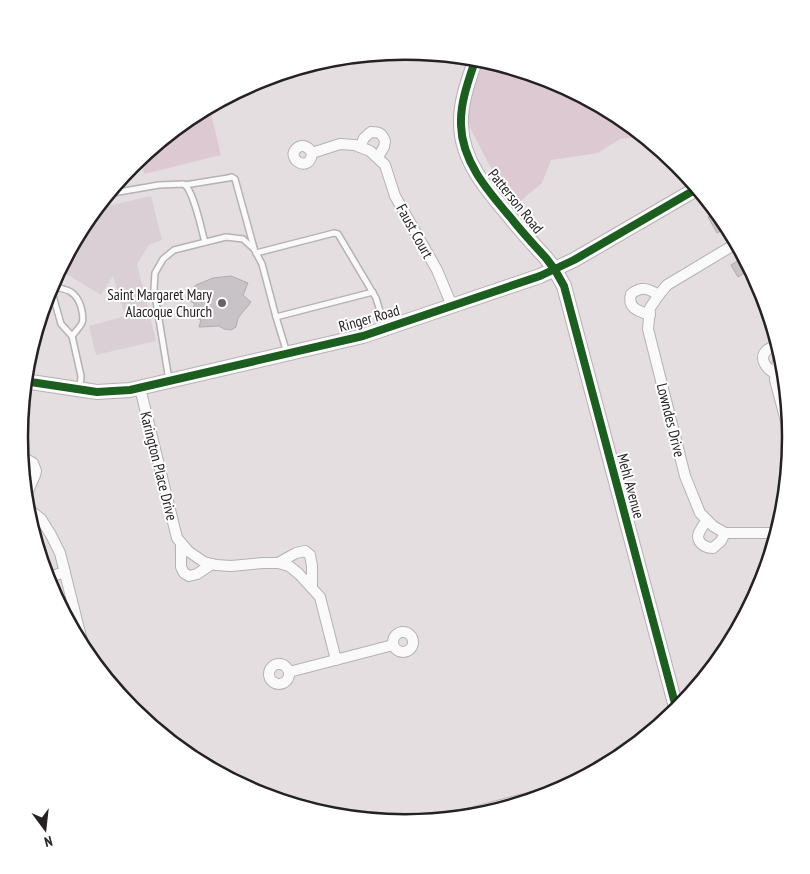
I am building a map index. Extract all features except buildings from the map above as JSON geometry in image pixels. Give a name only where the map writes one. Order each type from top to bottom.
[{"type":"street","name":"Patterson Road","points":[[474,66],[462,111],[462,134],[465,150],[474,170],[484,185],[555,270]]},
{"type":"street","points":[[312,153],[340,144],[355,145],[360,147],[370,151],[378,158],[384,147],[385,140],[382,134],[370,132],[364,138],[360,147]]},
{"type":"street","name":"Faust Court","points":[[378,158],[385,165],[395,196],[437,270],[452,306]]},
{"type":"street","name":"Ringer Road","points":[[32,382],[106,392],[124,391],[351,339],[555,270],[692,192]]},
{"type":"street","points":[[650,315],[636,310],[632,306],[629,300],[631,294],[638,289],[650,290],[658,294],[667,285],[731,247]]},
{"type":"street","name":"Mehl Avenue","points":[[555,270],[564,286],[674,701]]},
{"type":"street","name":"Lowndes Drive","points":[[658,294],[650,308],[648,329],[685,476],[700,513],[713,526],[725,532]]},
{"type":"street","points":[[772,347],[765,351],[763,359],[768,369],[776,374],[775,380],[781,401]]},
{"type":"street","name":"Karington Place Drive","points":[[140,388],[177,538],[188,551],[204,562],[231,566],[278,563],[289,566],[320,597],[336,660]]},
{"type":"street","points":[[28,460],[34,463],[36,471],[31,486]]},
{"type":"street","points":[[36,515],[41,519],[60,553],[79,627]]},
{"type":"street","points":[[707,520],[698,536],[700,543],[706,548],[713,548],[721,541],[725,532],[770,533]]},
{"type":"street","name":"Karington Place Drive","points":[[181,543],[181,566],[184,573],[189,576],[197,574],[212,564]]},
{"type":"street","name":"Karington Place Drive","points":[[278,563],[296,552],[305,551],[310,555],[312,588]]},
{"type":"street","points":[[54,575],[65,572]]},
{"type":"street","points":[[289,672],[393,645]]},
{"type":"lane","points":[[118,192],[159,185],[186,185],[228,178],[235,179],[255,251],[262,264],[287,354]]},
{"type":"lane","points":[[186,185],[193,198],[205,242]]},
{"type":"lane","points":[[255,251],[334,233],[338,234],[376,298],[385,329]]},
{"type":"lane","points":[[170,381],[154,289],[155,273],[163,259],[174,250],[226,237],[243,239],[255,251]]},
{"type":"lane","points":[[58,288],[71,292],[79,302],[82,323],[72,336]]},
{"type":"lane","points":[[276,317],[373,292]]},
{"type":"lane","points":[[54,299],[61,324],[72,336],[81,376],[80,389]]},
{"type":"shaded area","points":[[479,67],[503,72],[572,98],[615,123],[634,137],[620,139],[598,153],[551,160],[542,183],[512,208],[469,126],[469,104]]},
{"type":"shaded area","points":[[211,113],[221,155],[144,174],[142,166],[156,153]]},
{"type":"shaded area","points":[[151,196],[162,240],[149,245],[137,264],[156,341],[96,355],[89,326],[125,316],[113,276],[101,295],[65,273],[91,227],[107,206]]},
{"type":"cycle path","points":[[474,66],[462,108],[462,139],[471,164],[485,186],[546,258],[564,286],[674,701]]},
{"type":"cycle path","points":[[32,382],[97,392],[130,390],[363,336],[540,276],[574,260],[692,192]]},
{"type":"place","name":"Saint Margaret Mary Alacoque Church","points":[[222,303]]}]
